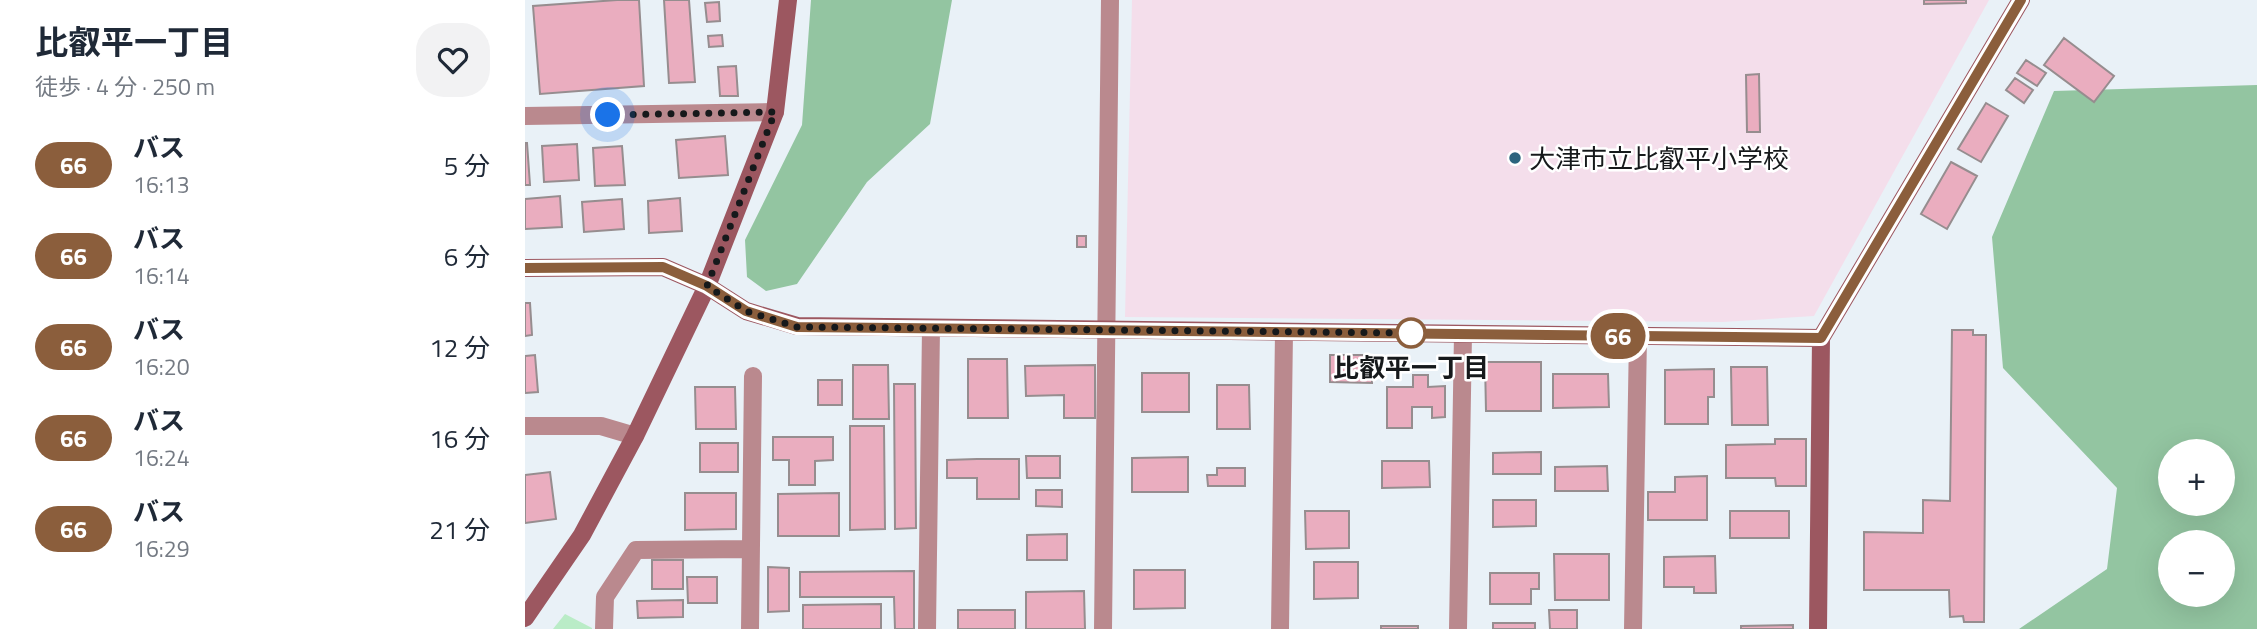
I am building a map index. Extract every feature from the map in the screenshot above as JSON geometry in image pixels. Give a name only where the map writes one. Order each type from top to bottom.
[{"type":"street","points":[[525,618],[582,535],[635,436],[707,286],[775,112],[788,0]]},
{"type":"street","points":[[1103,629],[1110,0]]},
{"type":"street","points":[[1818,629],[1821,338],[2021,0]]},
{"type":"street","points":[[525,116],[775,112]]},
{"type":"street","points":[[525,268],[663,267],[707,286],[746,311],[797,327],[1821,338]]},
{"type":"street","points":[[927,629],[930,328]]},
{"type":"street","points":[[1280,629],[1284,332]]},
{"type":"street","points":[[1458,629],[1463,334]]},
{"type":"street","points":[[1633,629],[1638,336]]},
{"type":"street","points":[[751,629],[754,376]]},
{"type":"street","points":[[525,426],[601,426],[635,436]]},
{"type":"street","points":[[604,629],[605,597],[636,550],[751,550]]},
{"type":"shaded area","name":"大津市立比叡平小学校","points":[[1132,0],[1989,0],[1814,316],[1723,322],[1125,317]]},
{"type":"green space","points":[[811,0],[952,0],[930,124],[867,182],[797,284],[766,291],[747,277],[745,240],[802,125]]},
{"type":"green space","points":[[2257,85],[2257,629],[2019,629],[2107,569],[2117,488],[2003,368],[1992,237],[2054,91]]},
{"type":"green space","points":[[565,614],[592,628],[592,629],[553,629]]},
{"type":"building","points":[[639,0],[644,86],[540,94],[533,6]]},
{"type":"building","points":[[664,0],[689,0],[695,82],[669,83]]},
{"type":"building","points":[[1924,0],[1966,0],[1966,3],[1924,4]]},
{"type":"building","points":[[719,2],[720,21],[707,22],[705,3]]},
{"type":"building","points":[[722,35],[723,46],[709,47],[708,36]]},
{"type":"building","points":[[2064,38],[2114,76],[2094,102],[2044,65]]},
{"type":"building","points":[[2026,60],[2046,73],[2037,86],[2017,73]]},
{"type":"building","points":[[736,66],[738,96],[720,96],[718,67]]},
{"type":"building","points":[[1759,74],[1760,132],[1747,132],[1746,75]]},
{"type":"building","points":[[2015,78],[2033,90],[2024,103],[2006,90]]},
{"type":"building","points":[[1986,103],[2008,116],[1981,162],[1958,149]]},
{"type":"building","points":[[725,136],[728,175],[679,178],[676,140]]},
{"type":"building","points":[[527,143],[530,185],[525,185]]},
{"type":"building","points":[[577,144],[579,180],[544,182],[542,146]]},
{"type":"building","points":[[622,146],[625,185],[595,186],[593,148]]},
{"type":"building","points":[[1951,162],[1977,176],[1947,229],[1921,214]]},
{"type":"building","points":[[560,196],[562,227],[525,229],[525,199]]},
{"type":"building","points":[[680,198],[682,231],[649,233],[648,201]]},
{"type":"building","points":[[622,199],[624,229],[584,232],[582,202]]},
{"type":"building","points":[[1077,236],[1086,236],[1086,247],[1077,247]]},
{"type":"building","points":[[525,303],[530,303],[532,335],[525,336]]},
{"type":"building","points":[[1952,330],[1973,330],[1973,335],[1986,335],[1984,622],[1964,622],[1963,616],[1950,617],[1949,590],[1864,590],[1864,532],[1923,533],[1923,500],[1950,501]]},
{"type":"building","points":[[535,355],[538,392],[525,393],[525,356]]},
{"type":"building","points":[[1330,355],[1372,355],[1372,383],[1330,382]]},
{"type":"building","points":[[968,359],[1007,359],[1008,418],[968,418]]},
{"type":"building","points":[[1485,362],[1541,362],[1541,411],[1486,411]]},
{"type":"building","points":[[853,365],[888,365],[889,419],[853,419]]},
{"type":"building","points":[[1095,365],[1095,418],[1064,418],[1064,395],[1026,396],[1025,366]]},
{"type":"building","points":[[1731,367],[1767,367],[1768,425],[1732,425]]},
{"type":"building","points":[[1714,369],[1714,397],[1708,397],[1708,424],[1665,424],[1665,370]]},
{"type":"building","points":[[1142,373],[1189,373],[1189,412],[1142,412]]},
{"type":"building","points":[[1553,374],[1608,374],[1609,407],[1553,408]]},
{"type":"building","points":[[1413,375],[1428,375],[1428,387],[1445,386],[1445,417],[1432,418],[1432,407],[1412,407],[1412,428],[1387,428],[1387,387],[1413,387]]},
{"type":"building","points":[[818,380],[842,380],[842,405],[818,405]]},
{"type":"building","points":[[894,384],[915,384],[916,528],[895,529]]},
{"type":"building","points":[[1217,385],[1249,385],[1250,429],[1217,429]]},
{"type":"building","points":[[695,387],[735,387],[736,429],[696,429]]},
{"type":"building","points":[[850,426],[884,426],[885,529],[850,530]]},
{"type":"building","points":[[773,437],[833,437],[833,460],[815,461],[815,485],[789,485],[789,460],[773,460]]},
{"type":"building","points":[[1775,439],[1806,439],[1806,486],[1776,486],[1775,478],[1726,478],[1726,445],[1775,444]]},
{"type":"building","points":[[700,443],[738,443],[738,472],[700,472]]},
{"type":"building","points":[[1541,452],[1541,474],[1493,474],[1493,453]]},
{"type":"building","points":[[1026,456],[1060,456],[1060,478],[1027,478]]},
{"type":"building","points":[[1188,457],[1188,492],[1132,492],[1132,458]]},
{"type":"building","points":[[1019,459],[1019,499],[977,499],[977,478],[947,478],[947,460]]},
{"type":"building","points":[[1382,461],[1429,461],[1430,487],[1382,488]]},
{"type":"building","points":[[1607,466],[1608,491],[1555,491],[1555,467]]},
{"type":"building","points":[[1217,468],[1245,468],[1245,486],[1208,486],[1207,475],[1217,475]]},
{"type":"building","points":[[550,472],[556,519],[525,523],[525,475]]},
{"type":"building","points":[[1707,476],[1707,520],[1648,520],[1648,492],[1675,492],[1675,477]]},
{"type":"building","points":[[1036,490],[1062,490],[1062,507],[1036,506]]},
{"type":"building","points":[[685,493],[736,493],[736,529],[685,530]]},
{"type":"building","points":[[839,493],[839,536],[778,536],[778,494]]},
{"type":"building","points":[[1493,500],[1536,500],[1536,526],[1493,527]]},
{"type":"building","points":[[1305,511],[1349,511],[1349,548],[1306,549]]},
{"type":"building","points":[[1730,511],[1789,511],[1789,538],[1730,538]]},
{"type":"building","points":[[1067,534],[1067,560],[1027,560],[1027,535]]},
{"type":"building","points":[[1554,554],[1609,554],[1609,600],[1555,600]]},
{"type":"building","points":[[1715,556],[1716,593],[1694,593],[1694,587],[1664,587],[1664,557]]},
{"type":"building","points":[[652,560],[683,560],[683,589],[652,589]]},
{"type":"building","points":[[1314,562],[1358,562],[1358,598],[1314,599]]},
{"type":"building","points":[[768,567],[789,568],[789,611],[768,612]]},
{"type":"building","points":[[1134,570],[1185,570],[1185,608],[1134,609]]},
{"type":"building","points":[[914,571],[914,629],[895,629],[894,597],[800,597],[800,572]]},
{"type":"building","points":[[1490,573],[1539,573],[1539,589],[1531,589],[1531,604],[1490,604]]},
{"type":"building","points":[[687,577],[717,577],[717,603],[688,603]]},
{"type":"building","points":[[1084,591],[1085,629],[1026,629],[1026,592]]},
{"type":"building","points":[[683,600],[683,617],[638,618],[637,601]]},
{"type":"building","points":[[881,604],[881,629],[803,629],[803,605]]},
{"type":"building","points":[[958,610],[1015,610],[1015,629],[958,629]]},
{"type":"building","points":[[1549,610],[1577,610],[1577,629],[1550,629]]},
{"type":"building","points":[[1493,623],[1535,623],[1535,629],[1493,629]]},
{"type":"building","points":[[1793,625],[1793,629],[1741,629],[1741,626]]},
{"type":"building","points":[[1381,626],[1418,626],[1418,629],[1381,629]]},
{"type":"bus line","name":"66","points":[[525,268],[663,267],[707,286],[746,311],[797,327],[1821,338],[2021,0]]},
{"type":"place","name":"大津市立比叡平小学校","points":[[1515,158]]},
{"type":"place","name":"比叡平一丁目","points":[[1411,333]]},
{"type":"route","points":[[608,115],[775,112],[707,286],[746,311],[797,327],[1411,333]]}]
